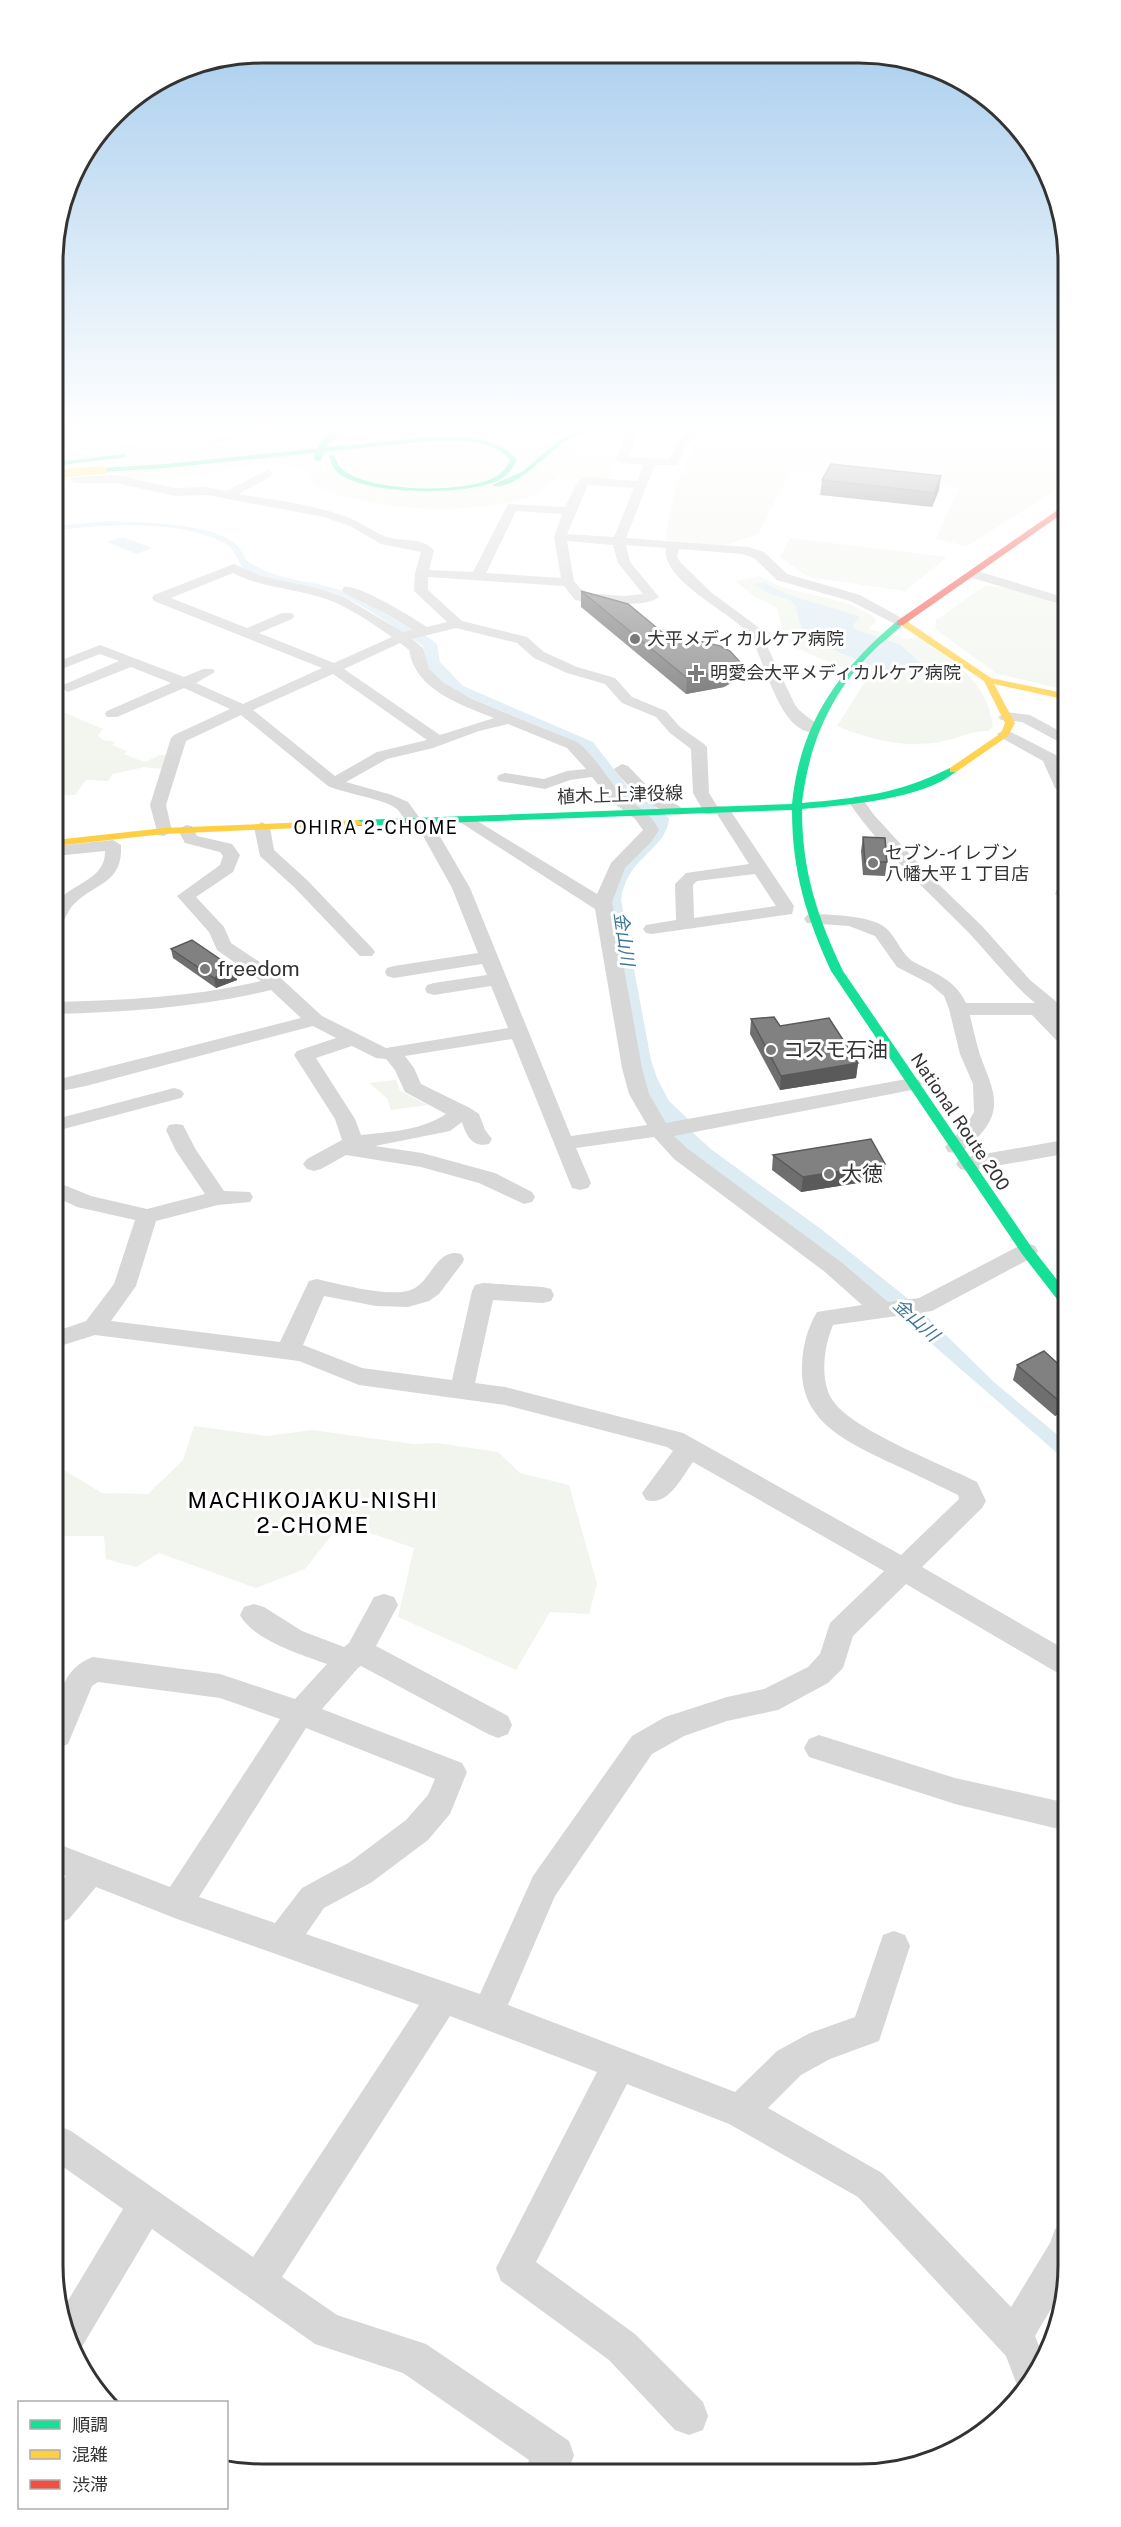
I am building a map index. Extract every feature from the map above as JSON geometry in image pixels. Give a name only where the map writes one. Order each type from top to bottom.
[{"type":"main road","name":"National Route 200","points":[[1019,543],[886,634],[851,669],[826,702],[804,746],[794,807],[794,834],[799,870],[811,913],[837,971],[955,1147],[1027,1251],[1058,1291]]},
{"type":"main road","points":[[902,622],[988,680],[1058,695]]},
{"type":"main road","points":[[988,680],[1010,723],[1005,734]]},
{"type":"main road","name":"植木上上津役線","points":[[63,842],[164,831],[716,811],[856,801],[923,785],[954,769],[1005,734]]},
{"type":"street","points":[[398,543],[429,550],[422,573],[421,591],[457,624],[486,633],[522,639],[539,656],[573,670],[610,681],[627,700],[661,714],[675,730],[699,747],[701,793],[759,868],[786,910]]},
{"type":"street","points":[[478,576],[494,543]]},
{"type":"street","points":[[561,543],[568,582],[580,597],[624,600],[652,597],[624,563],[619,543]]},
{"type":"street","points":[[645,543],[744,550],[759,555],[782,577],[855,598],[902,622]]},
{"type":"street","points":[[673,545],[671,557],[675,565],[707,596],[753,630],[788,706],[797,718],[813,728]]},
{"type":"street","points":[[438,741],[334,668],[159,598],[234,568],[257,580],[275,580],[325,594],[341,600],[403,636],[416,648],[418,661],[423,671],[439,686],[465,701],[572,745],[580,751],[616,797],[642,813],[651,830],[619,865],[610,879],[603,906],[632,1068],[639,1094],[681,1154],[833,1267],[886,1311]]},
{"type":"street","points":[[422,573],[568,582]]},
{"type":"street","points":[[974,574],[1058,597]]},
{"type":"street","points":[[275,580],[285,575],[351,591],[394,612],[421,631]]},
{"type":"street","points":[[215,620],[232,613]]},
{"type":"street","points":[[247,633],[287,616]]},
{"type":"street","points":[[164,831],[158,804],[179,738],[403,636],[457,624]]},
{"type":"street","points":[[63,664],[100,649],[185,683],[243,710],[334,783],[402,805],[419,821],[461,888],[566,1143],[580,1183]]},
{"type":"street","points":[[68,688],[132,661]]},
{"type":"street","points":[[112,714],[208,672]]},
{"type":"street","points":[[1006,717],[1025,718],[1058,736]]},
{"type":"street","points":[[334,783],[382,755],[511,719]]},
{"type":"street","points":[[1005,734],[1050,758],[1058,776]]},
{"type":"street","points":[[622,769],[637,787],[665,802],[672,812]]},
{"type":"street","points":[[505,778],[545,784],[567,776],[597,771]]},
{"type":"street","points":[[856,801],[868,818],[923,879],[976,930],[1023,984],[1058,1013]]},
{"type":"street","points":[[463,819],[603,906]]},
{"type":"street","points":[[262,827],[266,852],[301,884],[366,952]]},
{"type":"street","points":[[186,830],[191,839],[226,848],[232,855],[227,868],[186,896],[218,931],[223,946],[275,983],[315,1020],[350,1040],[383,1054],[521,1032]]},
{"type":"street","points":[[63,850],[112,845],[115,859],[110,871],[66,901],[63,906]]},
{"type":"street","points":[[685,924],[684,884],[692,877],[759,868]]},
{"type":"street","points":[[652,929],[786,910],[865,924],[881,932],[903,963],[936,980],[952,993],[959,1009],[970,1054],[983,1084],[984,1112],[975,1128],[955,1147]]},
{"type":"street","points":[[394,972],[490,957]]},
{"type":"street","points":[[434,989],[498,979]]},
{"type":"street","points":[[63,1008],[108,1007],[212,998],[275,983]]},
{"type":"street","points":[[959,1009],[1037,1009],[1058,1031]]},
{"type":"street","points":[[63,1085],[315,1020]]},
{"type":"street","points":[[350,1040],[304,1055],[345,1119],[354,1150],[422,1160],[487,1178],[524,1197]]},
{"type":"street","points":[[391,1053],[404,1068],[412,1088],[463,1112],[472,1119],[475,1132],[482,1139]]},
{"type":"street","points":[[566,1143],[664,1130],[912,1084]]},
{"type":"street","points":[[63,1123],[132,1103],[174,1094]]},
{"type":"street","points":[[314,1164],[353,1142],[392,1138],[442,1126],[463,1112]]},
{"type":"street","points":[[176,1130],[186,1151],[218,1198]]},
{"type":"street","points":[[967,1164],[1058,1148]]},
{"type":"street","points":[[64,1192],[85,1202],[147,1216],[218,1198],[242,1197]]},
{"type":"street","points":[[94,1327],[125,1286],[147,1216]]},
{"type":"street","points":[[488,2013],[544,1886],[642,1745],[675,1726],[727,1708],[768,1701],[818,1675],[833,1660],[840,1631],[973,1501],[968,1489],[839,1425],[822,1405],[814,1387],[812,1373],[818,1330],[825,1318],[924,1305],[1027,1251]]},
{"type":"street","points":[[288,1351],[317,1287],[381,1299],[411,1299],[431,1289],[437,1277],[449,1268],[453,1259]]},
{"type":"street","points":[[462,1389],[483,1291],[543,1296]]},
{"type":"street","points":[[63,1337],[94,1327],[302,1353],[359,1376],[505,1396],[674,1440],[903,1569],[1058,1660]]},
{"type":"street","points":[[654,1494],[689,1449]]},
{"type":"street","points":[[177,1904],[300,1713],[353,1656],[384,1605]]},
{"type":"street","points":[[254,1615],[292,1639],[353,1656],[498,1725]]},
{"type":"street","points":[[63,1723],[81,1678],[93,1669],[220,1686],[300,1713],[452,1772],[439,1804],[417,1830],[361,1872],[313,1898],[281,1941]]},
{"type":"street","points":[[819,1748],[955,1791],[1058,1815]]},
{"type":"street","points":[[63,1860],[177,1904],[488,2013],[740,2111],[870,2185],[1014,2337],[1020,2344],[1029,2368]]},
{"type":"street","points":[[63,1902],[91,1870]]},
{"type":"street","points":[[740,2111],[789,2063],[822,2045],[867,2029],[894,1946]]},
{"type":"street","points":[[258,2281],[442,1998]]},
{"type":"street","points":[[620,2063],[514,2268],[622,2348],[689,2416]]},
{"type":"street","points":[[63,2146],[328,2331],[413,2357],[555,2455],[549,2464]]},
{"type":"street","points":[[73,2327],[147,2203]]},
{"type":"street","points":[[1014,2337],[1058,2263]]},
{"type":"shaded area","points":[[701,543],[732,543],[726,545]]},
{"type":"shaded area","points":[[787,543],[831,543],[947,557],[905,591],[809,577],[780,557]]},
{"type":"shaded area","points":[[953,543],[972,543],[967,546]]},
{"type":"shaded area","points":[[760,576],[781,587],[850,604],[874,617],[876,621],[869,629],[907,639],[919,637],[956,664],[976,683],[989,709],[993,725],[989,731],[944,741],[916,744],[889,742],[837,726],[867,679],[792,646],[785,638],[777,608],[757,598],[735,581]]},
{"type":"shaded area","points":[[985,586],[1011,588],[1058,604],[1058,688],[997,674],[935,629],[936,620]]},
{"type":"shaded area","points":[[63,712],[103,729],[98,735],[103,740],[116,742],[112,745],[127,751],[124,754],[145,762],[160,755],[167,755],[163,769],[144,767],[113,774],[108,781],[86,780],[75,795],[63,795]]},
{"type":"shaded area","points":[[396,1080],[400,1091],[428,1105],[391,1110],[387,1098],[369,1083]]},
{"type":"shaded area","points":[[194,1426],[267,1436],[312,1430],[413,1444],[438,1443],[498,1452],[520,1473],[569,1485],[597,1584],[589,1614],[550,1612],[516,1670],[398,1617],[414,1548],[341,1523],[305,1569],[256,1588],[159,1553],[136,1567],[106,1559],[104,1536],[63,1536],[63,1470],[102,1493],[148,1494],[183,1460]]},
{"type":"water","points":[[109,543],[139,543],[152,548],[137,554]]},
{"type":"water","name":"金山川","points":[[224,543],[233,543],[239,547],[245,559],[266,571],[337,589],[360,598],[399,619],[437,644],[440,662],[463,686],[593,742],[630,790],[646,799],[669,818],[667,829],[661,838],[630,874],[624,885],[621,900],[651,1060],[669,1101],[688,1119],[692,1132],[712,1150],[821,1229],[912,1302],[995,1383],[1058,1435],[1058,1454],[885,1303],[715,1173],[672,1136],[646,1092],[609,903],[617,876],[651,838],[588,752],[543,728],[456,692],[432,674],[426,663],[423,646],[358,604],[337,594],[273,581],[252,574],[243,567]]},
{"type":"water","points":[[764,582],[787,594],[860,617],[853,625],[854,629],[901,645],[924,667],[897,672],[878,668],[806,639],[795,605],[790,600],[767,593],[754,584]]},
{"type":"building","points":[[581,591],[628,604],[674,642],[699,641],[720,646],[730,651],[740,662],[725,670],[687,678]]},
{"type":"building","points":[[863,837],[885,838],[887,862],[865,862]]},
{"type":"building","points":[[192,940],[236,970],[214,978],[171,949]]},
{"type":"building","points":[[774,1017],[780,1026],[829,1018],[858,1063],[781,1076],[751,1019]]},
{"type":"building","points":[[871,1139],[885,1164],[803,1177],[773,1155]]},
{"type":"building","points":[[1044,1351],[1058,1364],[1058,1400],[1017,1365]]},
{"type":"traffic: fast","points":[[900,623],[871,648],[846,675],[827,704],[812,735],[802,768],[797,803],[797,839],[802,877],[816,925],[837,971],[1027,1251],[1058,1291]]},
{"type":"traffic: fast","points":[[358,823],[773,809],[856,801],[896,793],[923,785],[953,770]]},
{"type":"traffic: slow","points":[[902,622],[988,680],[1010,723],[1005,734],[953,770]]},
{"type":"traffic: slow","points":[[988,680],[1058,695]]},
{"type":"traffic: slow","points":[[63,842],[164,831],[358,823]]},
{"type":"traffic: jam","points":[[900,623],[1016,543]]},
{"type":"place","name":"大平メディカルケア病院","points":[[635,639]]},
{"type":"place","name":"明愛会大平メディカルケア病院","points":[[696,673]]},
{"type":"place","name":"セブン-イレブン 八幡大平１丁目店","points":[[873,863]]},
{"type":"place","name":"freedom","points":[[205,969]]},
{"type":"place","name":"コスモ石油","points":[[771,1050]]},
{"type":"place","name":"大徳","points":[[829,1174]]},
{"type":"district","name":"OHIRA 2-CHOME","points":[[376,828]]},
{"type":"district","name":"MACHIKOJAKU-NISHI 2-CHOME","points":[[313,1512]]}]
